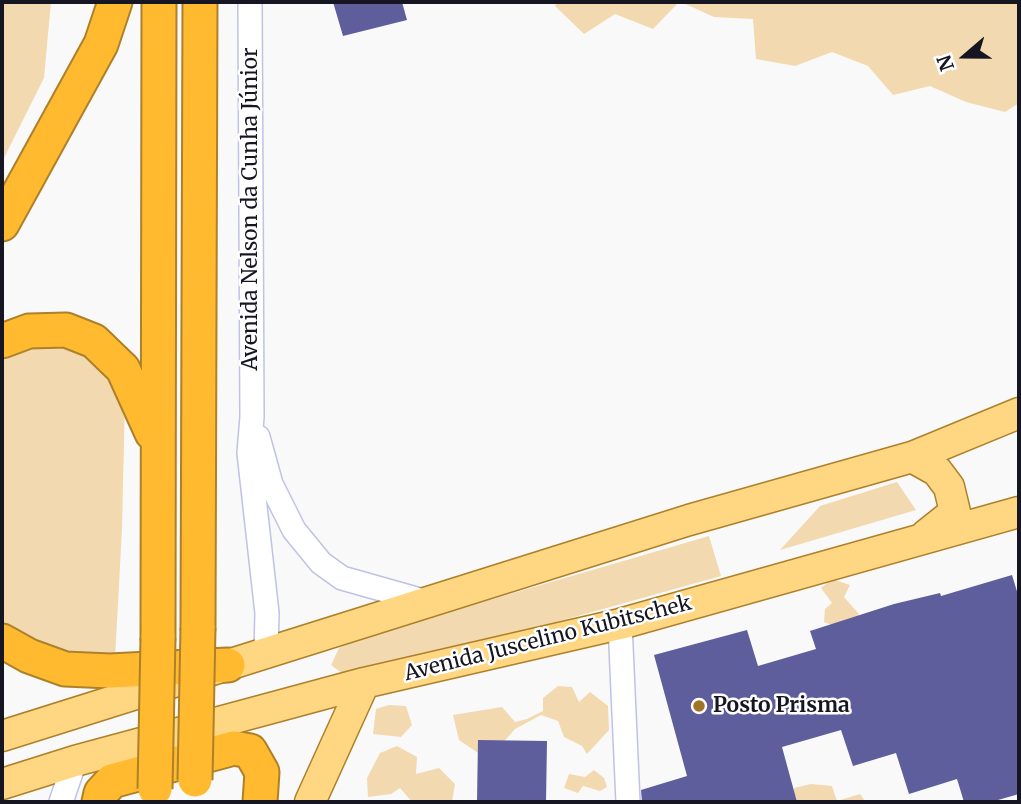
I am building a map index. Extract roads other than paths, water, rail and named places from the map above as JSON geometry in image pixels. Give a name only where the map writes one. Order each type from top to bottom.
[{"type":"highway","points":[[2,224],[101,44],[115,2]]},
{"type":"highway","points":[[155,796],[159,450],[159,2]]},
{"type":"highway","points":[[195,791],[200,2]]},
{"type":"highway","points":[[2,341],[29,331],[66,330],[94,341],[123,369],[159,450]]},
{"type":"highway","points":[[2,641],[29,656],[65,669],[110,671],[228,665]]},
{"type":"highway","points":[[99,802],[101,793],[112,781],[234,748],[250,751],[262,772],[260,802]]},
{"type":"main road","points":[[2,736],[690,520],[912,457],[1019,413]]},
{"type":"main road","points":[[912,457],[937,471],[949,487],[955,512],[919,541]]},
{"type":"main road","name":"Avenida Juscelino Kubitschek","points":[[2,784],[75,761],[364,683],[620,624],[1019,512]]},
{"type":"main road","points":[[310,802],[364,683]]},
{"type":"street","name":"Avenida Nelson da Cunha Júnior","points":[[250,2],[251,494],[262,560],[266,652]]},
{"type":"street","name":"Avenida Nelson da Cunha Júnior","points":[[252,417],[271,484],[294,530],[321,563],[342,578],[427,602]]},
{"type":"street","points":[[620,624],[628,802]]},
{"type":"street","points":[[61,802],[75,761]]},
{"type":"place","name":"Posto Prisma","points":[[699,706]]}]
